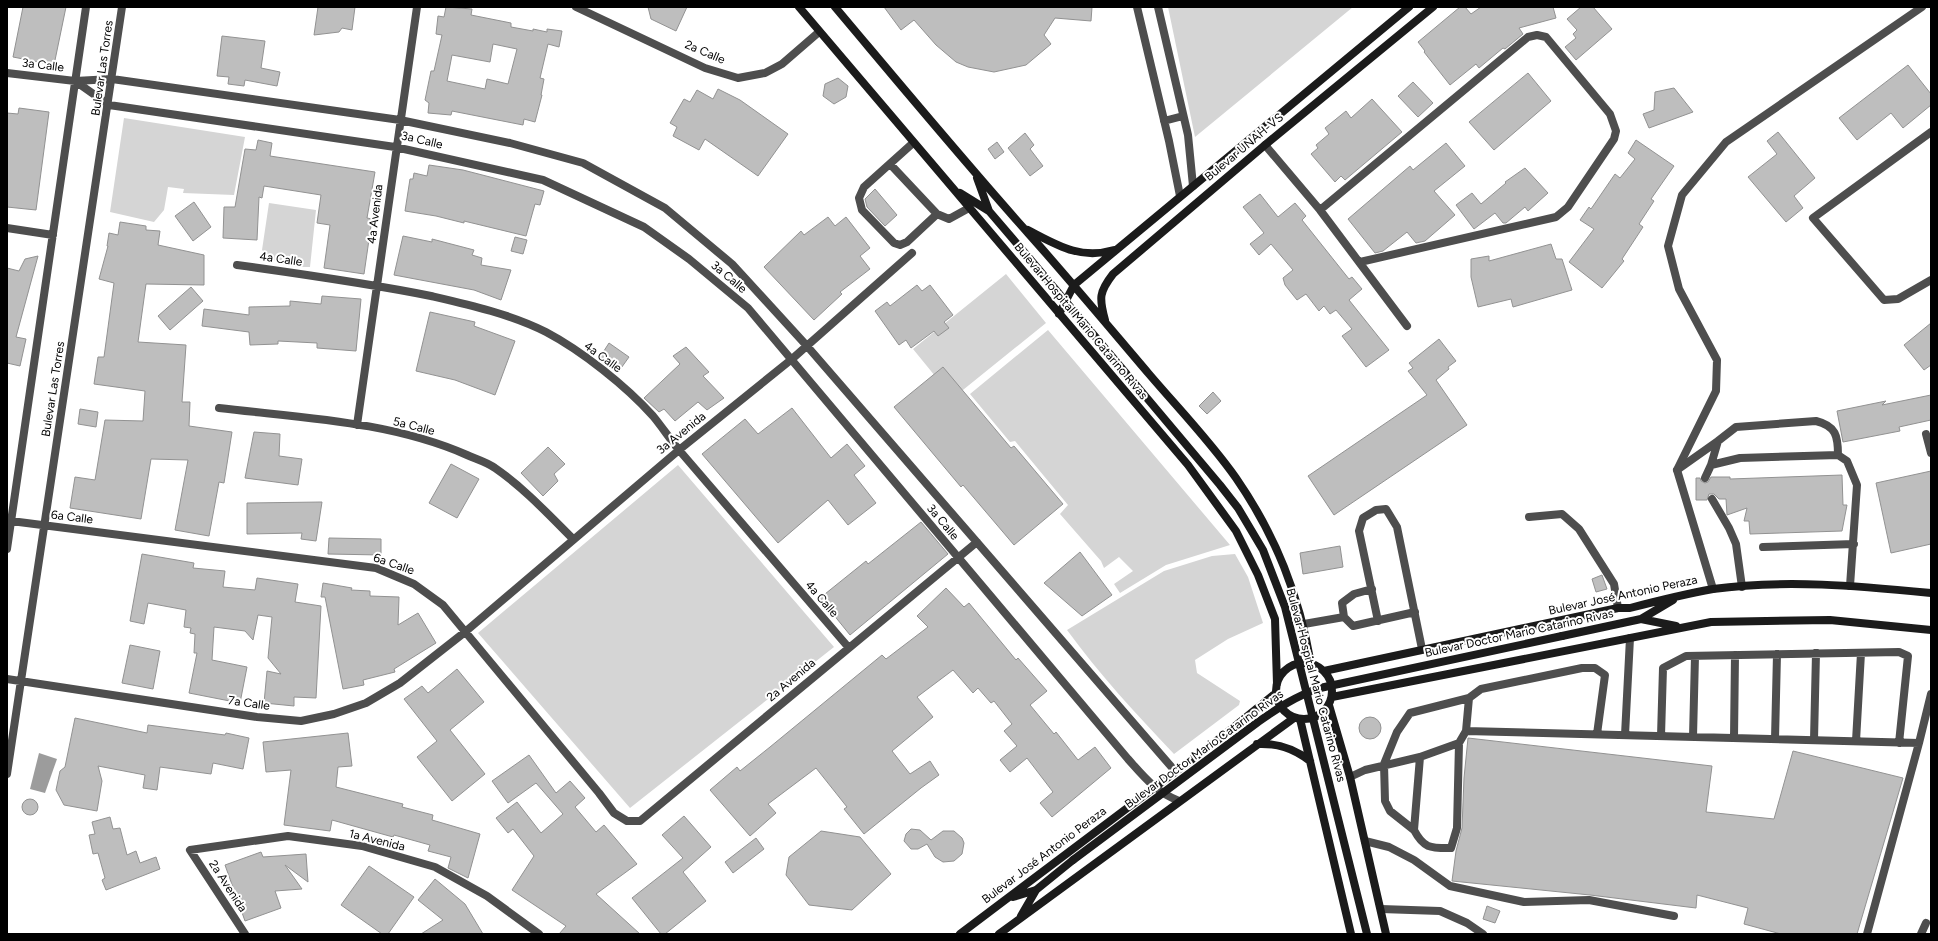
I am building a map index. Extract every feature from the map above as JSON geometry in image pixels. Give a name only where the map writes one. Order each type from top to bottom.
[{"type":"main road","name":"Bulevar Hospital Mario Catarino Rivas","points":[[798,7],[1188,465],[1236,531],[1258,575],[1275,619],[1277,684]]},
{"type":"main road","name":"Bulevar Hospital Mario Catarino Rivas","points":[[835,7],[974,172],[1074,285],[1235,478],[1259,516],[1280,554],[1294,590],[1304,624],[1311,664]]},
{"type":"main road","name":"Bulevar UNAH-VS","points":[[1059,314],[1074,285],[1409,7]]},
{"type":"main road","name":"Bulevar UNAH-VS","points":[[1105,323],[1100,300],[1101,292],[1104,285],[1113,274],[1265,144],[1433,7]]},
{"type":"main road","points":[[1354,52],[1363,64]]},
{"type":"main road","points":[[974,172],[989,211]]},
{"type":"main road","points":[[954,189],[989,211]]},
{"type":"main road","name":"Bulevar Hospital Mario Catarino Rivas","points":[[989,211],[1220,485],[1238,508],[1263,550],[1285,607],[1367,934]]},
{"type":"main road","points":[[1022,227],[1060,247],[1077,252],[1092,254],[1117,249]]},
{"type":"main road","name":"Bulevar José Antonio Peraza","points":[[1324,671],[1618,608],[1630,608],[1713,589],[1768,585],[1850,586],[1931,593]]},
{"type":"main road","points":[[1642,619],[1681,596]]},
{"type":"main road","points":[[1642,619],[1679,627]]},
{"type":"main road","name":"Bulevar Doctor Mario Catarino Rivas","points":[[1036,890],[1073,860],[1258,722],[1301,694],[1320,688],[1642,619]]},
{"type":"main road","points":[[1332,697],[1710,622],[1830,620],[1931,630]]},
{"type":"main road","points":[[999,934],[1256,744],[1297,719],[1316,717],[1329,705],[1332,697],[1332,687],[1330,678],[1324,671],[1311,664],[1302,663],[1286,670],[1277,684],[1276,693],[1281,708],[1297,719]]},
{"type":"main road","name":"Bulevar José Antonio Peraza","points":[[960,934],[1276,693]]},
{"type":"main road","name":"Bulevar Hospital Mario Catarino Rivas","points":[[1329,705],[1350,777],[1386,934]]},
{"type":"main road","name":"Bulevar Hospital Mario Catarino Rivas","points":[[1297,719],[1310,761],[1350,934]]},
{"type":"main road","points":[[1256,744],[1285,747],[1294,750],[1310,761]]},
{"type":"main road","points":[[1020,919],[1036,890]]},
{"type":"main road","points":[[1005,900],[1036,890]]},
{"type":"street","name":"Bulevar Las Torres","points":[[7,549],[86,7]]},
{"type":"street","name":"Bulevar Las Torres","points":[[7,774],[122,7]]},
{"type":"street","name":"4a Avenida","points":[[357,425],[378,285],[395,147],[417,7]]},
{"type":"street","name":"2a Calle","points":[[576,7],[705,68],[738,78],[765,73],[782,64],[819,32]]},
{"type":"street","points":[[1137,7],[1180,196]]},
{"type":"street","points":[[1158,7],[1188,135],[1193,186]]},
{"type":"street","points":[[1713,589],[1678,470],[1716,391],[1717,360],[1679,289],[1668,246],[1682,195],[1726,142],[1922,7]]},
{"type":"street","points":[[1320,210],[1528,37],[1538,35],[1546,37],[1610,114],[1614,121],[1616,131],[1614,139],[1568,207],[1556,217],[1360,262]]},
{"type":"street","name":"3a Calle","points":[[7,73],[75,81],[112,79],[400,120],[510,143],[583,163],[658,204],[732,264],[808,346],[1175,771]]},
{"type":"street","name":"3a Calle","points":[[75,81],[108,105],[395,147],[543,180],[644,226],[689,259],[748,308],[1128,760],[1154,787],[1165,795],[1179,801]]},
{"type":"street","points":[[1164,121],[1184,116]]},
{"type":"street","points":[[1931,132],[1813,218],[1884,300],[1898,298],[1931,280]]},
{"type":"street","points":[[913,143],[864,187],[859,198],[862,210],[894,242],[900,245],[907,242],[937,214]]},
{"type":"street","points":[[1265,144],[1320,210],[1407,326]]},
{"type":"street","points":[[890,164],[937,214],[949,219],[969,208]]},
{"type":"street","points":[[7,228],[53,234]]},
{"type":"street","name":"3a Avenida","points":[[465,632],[679,450],[808,346],[912,253]]},
{"type":"street","name":"4a Calle","points":[[237,265],[378,285],[473,306],[505,315],[547,333],[581,355],[618,383],[653,416],[679,450],[848,648]]},
{"type":"street","name":"5a Calle","points":[[219,408],[357,425],[415,436],[452,448],[494,467],[532,498],[573,539]]},
{"type":"street","points":[[1678,470],[1736,427],[1816,420],[1826,423],[1834,430],[1838,444],[1838,455]]},
{"type":"street","points":[[1926,434],[1931,453]]},
{"type":"street","points":[[1705,478],[1711,465],[1718,441]]},
{"type":"street","points":[[1711,465],[1740,458],[1838,455],[1847,461],[1857,485],[1850,586]]},
{"type":"street","points":[[1712,499],[1730,528],[1736,544],[1742,587]]},
{"type":"street","points":[[1378,621],[1359,531],[1362,518],[1376,510],[1386,509],[1397,527],[1422,649]]},
{"type":"street","points":[[1529,517],[1562,514],[1579,529],[1614,584],[1618,608]]},
{"type":"street","name":"6a Calle","points":[[11,521],[376,568],[414,584],[443,605],[614,813],[626,821],[640,821]]},
{"type":"street","name":"2a Avenida","points":[[640,821],[978,542]]},
{"type":"street","points":[[1763,547],[1854,544]]},
{"type":"street","points":[[1372,589],[1354,594],[1342,603],[1344,616],[1353,626],[1415,612]]},
{"type":"street","points":[[1304,624],[1344,616]]},
{"type":"street","name":"7a Calle","points":[[7,679],[257,717],[301,721],[334,714],[366,703],[400,683],[465,632]]},
{"type":"street","points":[[1625,735],[1630,638]]},
{"type":"street","points":[[1661,736],[1663,668],[1686,656],[1899,652],[1908,656],[1899,743]]},
{"type":"street","points":[[1814,740],[1816,653]]},
{"type":"street","points":[[1856,741],[1860,653]]},
{"type":"street","points":[[1775,739],[1777,654]]},
{"type":"street","points":[[1734,738],[1735,655]]},
{"type":"street","points":[[1693,737],[1695,656]]},
{"type":"street","points":[[1469,698],[1466,731],[1459,743],[1457,828],[1451,848],[1430,848],[1420,840],[1414,830],[1390,811],[1385,801],[1384,764],[1397,732],[1410,713],[1469,698],[1481,689],[1490,686],[1582,668],[1595,668],[1605,675],[1597,734]]},
{"type":"street","points":[[1867,934],[1931,694]]},
{"type":"street","points":[[1466,731],[1919,743]]},
{"type":"street","points":[[1350,777],[1364,770],[1384,764],[1420,757],[1459,743]]},
{"type":"street","points":[[1414,830],[1420,757]]},
{"type":"street","name":"1a Avenida","points":[[190,850],[288,836],[362,846],[435,867],[487,896],[539,934]]},
{"type":"street","points":[[1365,841],[1390,847],[1414,860],[1450,886],[1524,902],[1589,900],[1674,916]]},
{"type":"street","name":"2a Avenida","points":[[190,850],[245,934]]},
{"type":"street","points":[[1381,910],[1440,911],[1467,923],[1483,934]]},
{"type":"street","points":[[1921,934],[1926,923]]},
{"type":"shaded area","points":[[1168,7],[1353,7],[1195,137]]},
{"type":"shaded area","points":[[124,118],[245,137],[234,195],[183,193],[184,189],[168,187],[164,210],[154,222],[110,212]]},
{"type":"shaded area","points":[[269,203],[316,210],[310,267],[289,266],[278,262],[262,250]]},
{"type":"shaded area","points":[[1006,274],[1046,323],[953,398],[913,349]]},
{"type":"shaded area","points":[[1048,330],[1230,545],[1166,565],[1120,593],[1114,584],[1133,571],[1119,557],[1104,568],[1101,561],[1060,514],[1068,505],[1015,441],[1010,442],[970,394]]},
{"type":"shaded area","points":[[678,465],[834,647],[630,808],[478,633]]},
{"type":"shaded area","points":[[1235,554],[1248,577],[1263,623],[1228,639],[1195,660],[1197,673],[1240,701],[1239,705],[1174,754],[1105,678],[1067,630],[1164,571],[1212,556]]},
{"type":"shaded area","points":[[39,753],[57,759],[45,793],[30,789]]},
{"type":"building","points":[[23,7],[66,7],[54,65],[13,57]]},
{"type":"building","points":[[318,7],[355,7],[352,30],[342,28],[339,32],[314,35]]},
{"type":"building","points":[[446,7],[472,9],[471,15],[511,23],[511,27],[533,31],[533,29],[547,32],[547,29],[562,31],[559,47],[548,44],[540,78],[544,79],[542,95],[535,122],[524,119],[523,125],[452,111],[451,115],[428,113],[429,103],[425,100],[431,71],[434,71],[442,35],[436,34],[438,16],[444,17]],"holes":[[[493,44],[517,49],[508,84],[487,79],[485,89],[447,81],[452,55],[490,62]]]},
{"type":"building","points":[[648,7],[687,7],[676,31],[651,19]]},
{"type":"building","points":[[884,7],[1092,7],[1091,21],[1055,18],[1044,35],[1051,44],[1026,65],[994,72],[968,67],[956,62],[936,45],[914,20],[901,30]]},
{"type":"building","points":[[1460,7],[1465,7],[1471,14],[1481,7],[1553,7],[1556,18],[1519,28],[1523,34],[1505,49],[1503,48],[1479,68],[1476,64],[1450,85],[1418,42]]},
{"type":"building","points":[[1581,7],[1593,7],[1612,29],[1576,60],[1565,47],[1576,38],[1573,34],[1577,30],[1567,19]]},
{"type":"building","points":[[222,36],[265,41],[261,68],[280,72],[277,86],[245,80],[244,86],[228,84],[229,77],[217,76]]},
{"type":"building","points":[[1908,65],[1931,94],[1931,105],[1903,128],[1891,113],[1857,140],[1839,118]]},
{"type":"building","points":[[1528,73],[1551,101],[1494,150],[1469,122]]},
{"type":"building","points":[[838,78],[848,86],[846,97],[834,104],[823,96],[825,84]]},
{"type":"building","points":[[1413,82],[1433,103],[1418,117],[1398,96]]},
{"type":"building","points":[[1674,88],[1693,112],[1649,128],[1643,114],[1654,110],[1655,92]]},
{"type":"building","points":[[718,89],[740,100],[788,134],[758,176],[705,139],[699,150],[673,136],[677,127],[670,123],[684,99],[690,102],[697,90],[713,99]]},
{"type":"building","points":[[1372,99],[1402,132],[1345,180],[1341,176],[1335,182],[1311,154],[1318,148],[1316,145],[1329,134],[1325,128],[1346,111],[1351,118]]},
{"type":"building","points":[[19,108],[49,112],[36,210],[7,207],[7,113],[18,114]]},
{"type":"building","points":[[1778,132],[1815,178],[1794,196],[1803,208],[1786,222],[1748,177],[1777,154],[1767,141]]},
{"type":"building","points":[[1025,133],[1034,145],[1030,149],[1043,166],[1030,176],[1008,148]]},
{"type":"building","points":[[258,140],[272,143],[270,156],[375,172],[367,218],[372,219],[364,274],[324,268],[330,225],[317,223],[321,195],[264,186],[262,198],[259,197],[257,240],[223,238],[224,207],[235,207],[245,149],[256,150]]},
{"type":"building","points":[[1636,140],[1674,166],[1651,199],[1654,201],[1639,224],[1643,227],[1622,259],[1624,261],[1602,288],[1569,262],[1594,229],[1580,220],[1589,207],[1591,209],[1615,174],[1620,178],[1635,159],[1628,153]]},
{"type":"building","points":[[997,142],[1004,152],[995,159],[988,149]]},
{"type":"building","points":[[1446,143],[1465,166],[1434,191],[1455,215],[1425,241],[1416,243],[1407,232],[1383,251],[1375,253],[1348,219],[1410,166],[1413,170]]},
{"type":"building","points":[[429,165],[463,170],[544,191],[540,205],[535,204],[526,236],[464,221],[464,223],[436,216],[405,211],[410,179],[413,179],[414,173],[427,176]]},
{"type":"building","points":[[1525,168],[1548,193],[1528,211],[1525,207],[1506,223],[1503,223],[1495,213],[1474,229],[1456,205],[1472,193],[1481,204],[1506,183],[1505,182]]},
{"type":"building","points":[[875,189],[897,215],[885,226],[867,207],[865,199]]},
{"type":"building","points":[[1260,194],[1278,217],[1295,203],[1306,216],[1302,220],[1349,279],[1352,277],[1362,289],[1349,300],[1389,350],[1366,367],[1342,336],[1352,329],[1336,310],[1330,314],[1324,306],[1319,311],[1306,294],[1297,300],[1285,285],[1283,278],[1293,270],[1271,244],[1259,255],[1250,244],[1264,233],[1243,207]]},
{"type":"building","points":[[194,202],[211,227],[193,241],[175,216]]},
{"type":"building","points":[[828,217],[835,226],[846,217],[870,248],[860,256],[870,269],[840,292],[842,294],[814,320],[764,267],[801,231],[804,235]]},
{"type":"building","points":[[120,222],[146,226],[146,230],[160,231],[158,245],[204,255],[204,285],[146,284],[138,342],[186,345],[182,402],[190,402],[189,426],[232,432],[224,483],[219,482],[209,536],[175,530],[188,460],[151,459],[141,519],[70,508],[75,477],[95,480],[105,420],[143,421],[145,391],[94,384],[98,357],[104,357],[114,283],[99,279],[108,246],[109,233],[118,235]]},
{"type":"building","points":[[403,236],[432,242],[432,239],[474,250],[472,255],[482,258],[481,265],[511,270],[501,300],[474,290],[394,275]]},
{"type":"building","points":[[515,237],[527,240],[523,254],[511,251]]},
{"type":"building","points":[[1551,244],[1556,259],[1562,259],[1572,290],[1513,307],[1511,299],[1478,307],[1471,277],[1471,259],[1489,256],[1489,261]]},
{"type":"building","points":[[38,256],[16,337],[26,339],[20,366],[7,363],[7,268],[19,271],[25,259]]},
{"type":"building","points":[[917,285],[922,291],[930,285],[953,315],[944,322],[949,328],[938,336],[934,331],[911,348],[906,340],[899,345],[875,311],[887,302],[890,306]]},
{"type":"building","points":[[191,287],[203,301],[170,330],[158,316]]},
{"type":"building","points":[[322,296],[361,299],[356,351],[317,348],[317,343],[278,341],[278,344],[250,345],[249,332],[202,326],[204,309],[249,315],[249,307],[290,306],[290,301],[321,304]]},
{"type":"building","points":[[430,312],[475,322],[474,326],[515,341],[495,395],[455,380],[416,371]]},
{"type":"building","points":[[1931,323],[1931,365],[1924,370],[1904,345]]},
{"type":"building","points":[[1439,339],[1456,361],[1436,380],[1467,425],[1334,515],[1308,476],[1427,395],[1408,371],[1413,368],[1409,363]]},
{"type":"building","points":[[609,343],[629,357],[619,371],[600,357]]},
{"type":"building","points":[[686,347],[709,372],[703,376],[724,398],[707,410],[698,402],[675,421],[664,409],[659,412],[644,398],[680,364],[673,356]]},
{"type":"building","points":[[943,367],[1011,448],[1014,446],[1063,504],[1014,545],[963,485],[961,487],[894,407]]},
{"type":"building","points":[[1213,392],[1221,401],[1207,414],[1199,406]]},
{"type":"building","points":[[1931,395],[1931,420],[1899,427],[1900,431],[1843,442],[1837,411],[1886,401],[1882,405]]},
{"type":"building","points":[[792,408],[831,458],[847,444],[865,466],[854,475],[876,503],[848,525],[828,500],[778,543],[702,454],[745,419],[758,434]]},
{"type":"building","points":[[80,409],[98,412],[96,427],[78,424]]},
{"type":"building","points":[[254,432],[280,434],[279,456],[302,459],[298,485],[245,478]]},
{"type":"building","points":[[548,447],[565,464],[554,474],[558,481],[543,496],[521,473]]},
{"type":"building","points":[[451,464],[479,479],[457,518],[429,503]]},
{"type":"building","points":[[1931,471],[1931,544],[1891,553],[1876,483]]},
{"type":"building","points":[[1842,475],[1843,505],[1847,505],[1842,531],[1750,534],[1749,521],[1744,521],[1747,508],[1727,515],[1726,499],[1719,499],[1714,494],[1709,494],[1707,500],[1696,500],[1696,478],[1700,478],[1701,481],[1705,483],[1708,482],[1711,477],[1730,477],[1730,479]]},
{"type":"building","points":[[322,502],[316,541],[301,539],[302,533],[247,534],[247,503]]},
{"type":"building","points":[[921,522],[948,554],[850,635],[820,598],[866,561],[868,564]]},
{"type":"building","points":[[329,538],[381,539],[381,555],[328,554]]},
{"type":"building","points":[[1340,546],[1343,567],[1303,574],[1300,553]]},
{"type":"building","points":[[1080,552],[1112,595],[1082,616],[1044,583]]},
{"type":"building","points":[[142,554],[194,563],[193,568],[225,571],[223,587],[255,590],[257,578],[298,584],[295,602],[321,606],[316,698],[294,697],[294,706],[264,703],[267,671],[281,674],[268,658],[272,617],[258,615],[253,640],[245,631],[214,627],[212,660],[247,667],[240,703],[189,693],[197,653],[194,653],[195,634],[190,633],[191,628],[184,627],[186,610],[148,603],[144,624],[130,621]]},
{"type":"building","points":[[1602,575],[1607,589],[1596,592],[1592,579]]},
{"type":"building","points":[[323,583],[352,588],[351,590],[370,591],[370,596],[399,597],[398,625],[418,613],[436,643],[394,669],[395,672],[363,680],[364,685],[343,689],[325,597],[321,597]]},
{"type":"building","points":[[946,588],[964,607],[969,603],[1016,660],[1018,658],[1047,691],[1030,705],[1054,734],[1056,732],[1078,760],[1095,747],[1111,768],[1052,817],[1040,803],[1053,792],[1027,758],[1010,772],[1000,760],[1017,746],[1004,731],[1012,724],[994,701],[991,703],[978,688],[973,693],[953,670],[917,697],[933,717],[892,751],[910,774],[930,761],[939,775],[864,834],[844,809],[847,807],[816,768],[768,804],[776,813],[750,836],[710,790],[737,767],[740,771],[882,655],[886,659],[928,627],[917,616]]},
{"type":"building","points":[[130,645],[160,651],[153,689],[122,683]]},
{"type":"building","points":[[457,669],[484,702],[450,730],[485,774],[452,801],[417,757],[437,741],[404,699],[422,686],[428,693]]},
{"type":"building","points":[[1370,717],[1378,720],[1381,728],[1378,736],[1370,739],[1362,736],[1359,728],[1362,720]]},
{"type":"building","points":[[75,718],[147,733],[148,725],[225,735],[226,733],[249,738],[243,769],[213,763],[211,774],[160,767],[157,790],[143,788],[145,775],[98,766],[102,781],[97,811],[64,805],[56,790],[60,771],[65,767]]},
{"type":"building","points":[[348,733],[352,766],[338,767],[336,787],[403,804],[402,807],[433,815],[432,820],[480,834],[468,878],[448,868],[451,857],[428,851],[430,845],[394,835],[393,837],[332,820],[330,831],[284,825],[291,770],[266,772],[263,742]]},
{"type":"building","points":[[1468,738],[1712,766],[1706,812],[1774,819],[1793,751],[1903,778],[1857,934],[1781,934],[1744,924],[1748,908],[1697,895],[1696,908],[1590,895],[1452,881],[1456,851],[1462,828],[1464,778]]},
{"type":"building","points":[[529,755],[556,793],[570,781],[585,798],[575,807],[596,832],[604,825],[637,864],[596,894],[640,934],[559,934],[566,926],[512,890],[534,856],[513,829],[508,833],[496,818],[517,802],[541,833],[563,814],[536,783],[508,803],[492,781]]},
{"type":"building","points":[[30,799],[36,801],[38,807],[36,813],[30,815],[24,813],[22,807],[24,801]]},
{"type":"building","points":[[684,816],[711,847],[683,872],[706,901],[665,934],[661,934],[632,898],[683,858],[662,835]]},
{"type":"building","points":[[110,817],[113,829],[120,828],[127,855],[136,851],[140,863],[156,857],[160,869],[106,890],[102,880],[105,878],[98,853],[93,854],[89,835],[95,834],[92,822]]},
{"type":"building","points":[[911,829],[920,830],[931,840],[943,831],[954,831],[962,838],[964,843],[962,854],[954,861],[943,862],[935,857],[927,844],[918,849],[911,849],[904,841],[906,834]]},
{"type":"building","points":[[821,831],[860,837],[891,874],[852,910],[809,905],[786,875],[789,857]]},
{"type":"building","points":[[756,838],[764,849],[733,873],[725,862]]},
{"type":"building","points":[[261,852],[263,857],[306,854],[308,882],[285,865],[302,889],[275,891],[281,908],[245,921],[225,865]]},
{"type":"building","points":[[369,866],[414,897],[388,934],[382,934],[341,905]]},
{"type":"building","points":[[435,879],[465,904],[483,934],[421,934],[443,920],[418,900]]},
{"type":"building","points":[[1487,906],[1500,911],[1495,923],[1483,919]]}]
